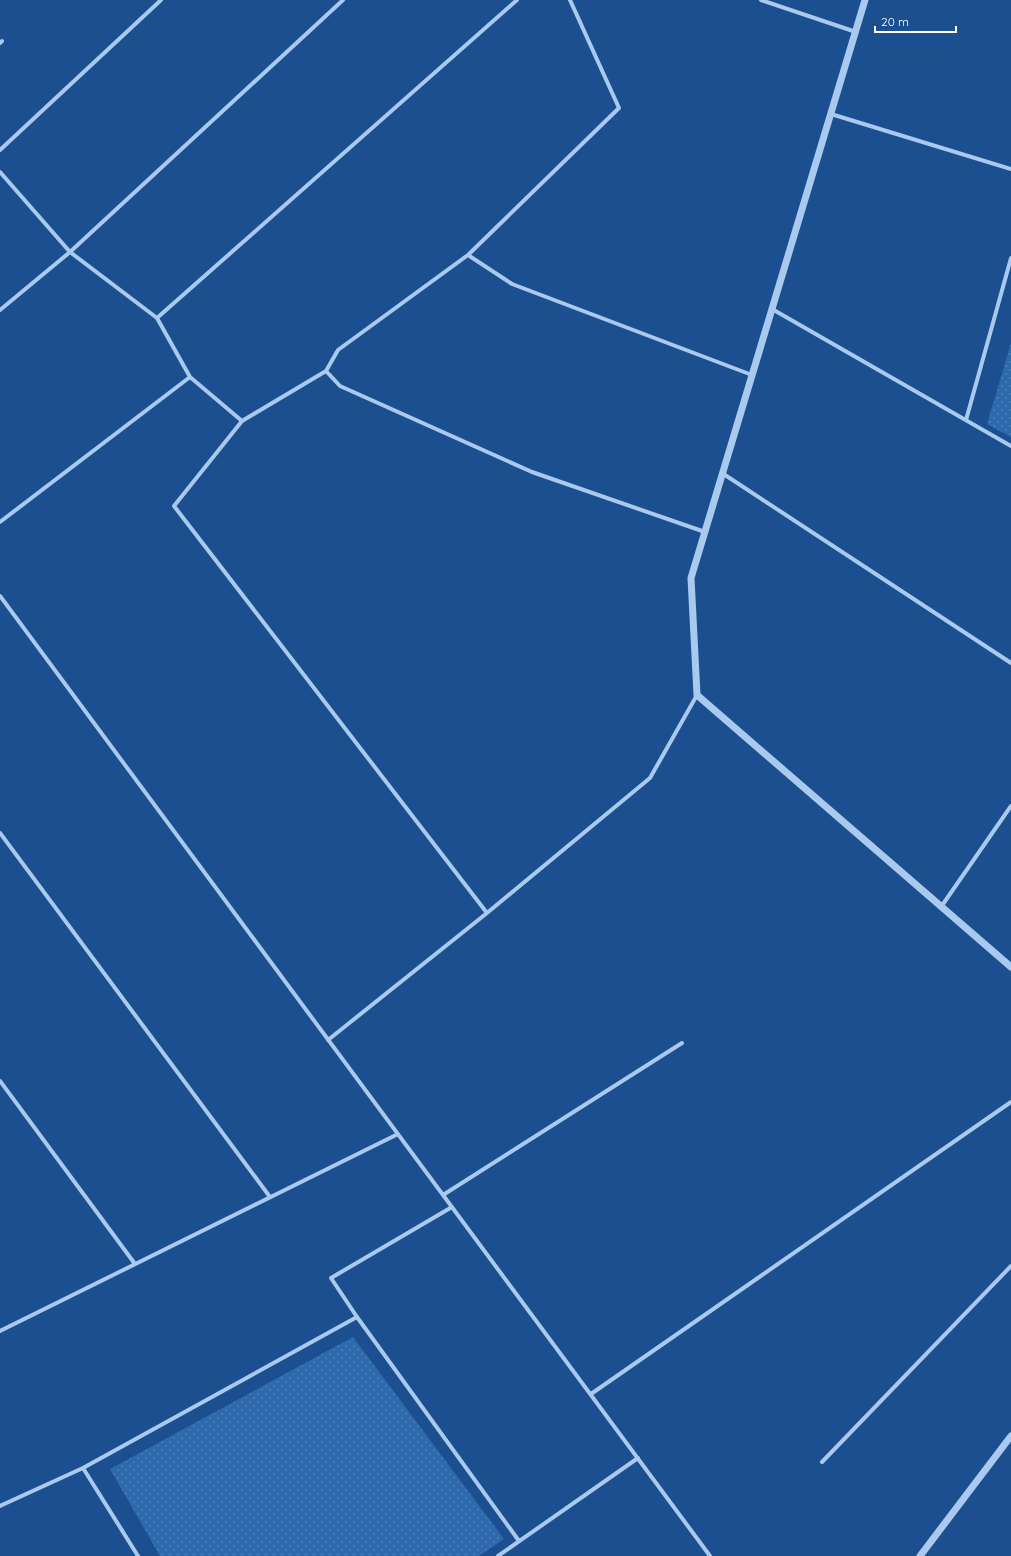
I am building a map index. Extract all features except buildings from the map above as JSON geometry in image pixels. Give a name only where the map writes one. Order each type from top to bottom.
[{"type":"street","points":[[0,150],[161,0]]},
{"type":"street","points":[[0,310],[70,252],[343,0]]},
{"type":"street","points":[[157,318],[517,0]]},
{"type":"street","points":[[487,913],[174,506],[242,421],[326,371],[338,350],[468,255],[619,108],[570,0]]},
{"type":"street","points":[[761,0],[856,32]]},
{"type":"street","points":[[328,1040],[487,913],[650,778],[697,695],[691,578],[865,0]]},
{"type":"street","points":[[831,114],[1011,169]]},
{"type":"street","points":[[0,172],[70,252],[157,318],[190,377],[242,421]]},
{"type":"street","points":[[468,255],[512,284],[752,375]]},
{"type":"street","points":[[966,420],[1011,258]]},
{"type":"street","points":[[772,309],[1011,446]]},
{"type":"street","points":[[326,371],[340,386],[532,472],[705,532]]},
{"type":"street","points":[[0,522],[190,377]]},
{"type":"street","points":[[722,473],[1011,663]]},
{"type":"street","points":[[0,596],[710,1556]]},
{"type":"street","points":[[697,695],[1011,967]]},
{"type":"street","points":[[941,907],[1011,806]]},
{"type":"street","points":[[0,833],[270,1197]]},
{"type":"street","points":[[443,1195],[682,1042]]},
{"type":"street","points":[[0,1081],[135,1264]]},
{"type":"street","points":[[591,1394],[1011,1102]]},
{"type":"street","points":[[0,1332],[398,1134]]},
{"type":"street","points":[[452,1207],[331,1278],[357,1317],[519,1542]]},
{"type":"street","points":[[822,1462],[1011,1266]]},
{"type":"street","points":[[0,1506],[83,1468],[357,1317]]},
{"type":"street","points":[[920,1556],[1011,1436]]},
{"type":"street","points":[[498,1556],[638,1458]]},
{"type":"street","points":[[83,1468],[138,1556]]},
{"type":"shaded area","points":[[1011,343],[1011,437],[987,424]]},
{"type":"shaded area","points":[[353,1337],[504,1539],[479,1556],[160,1556],[110,1469]]}]
